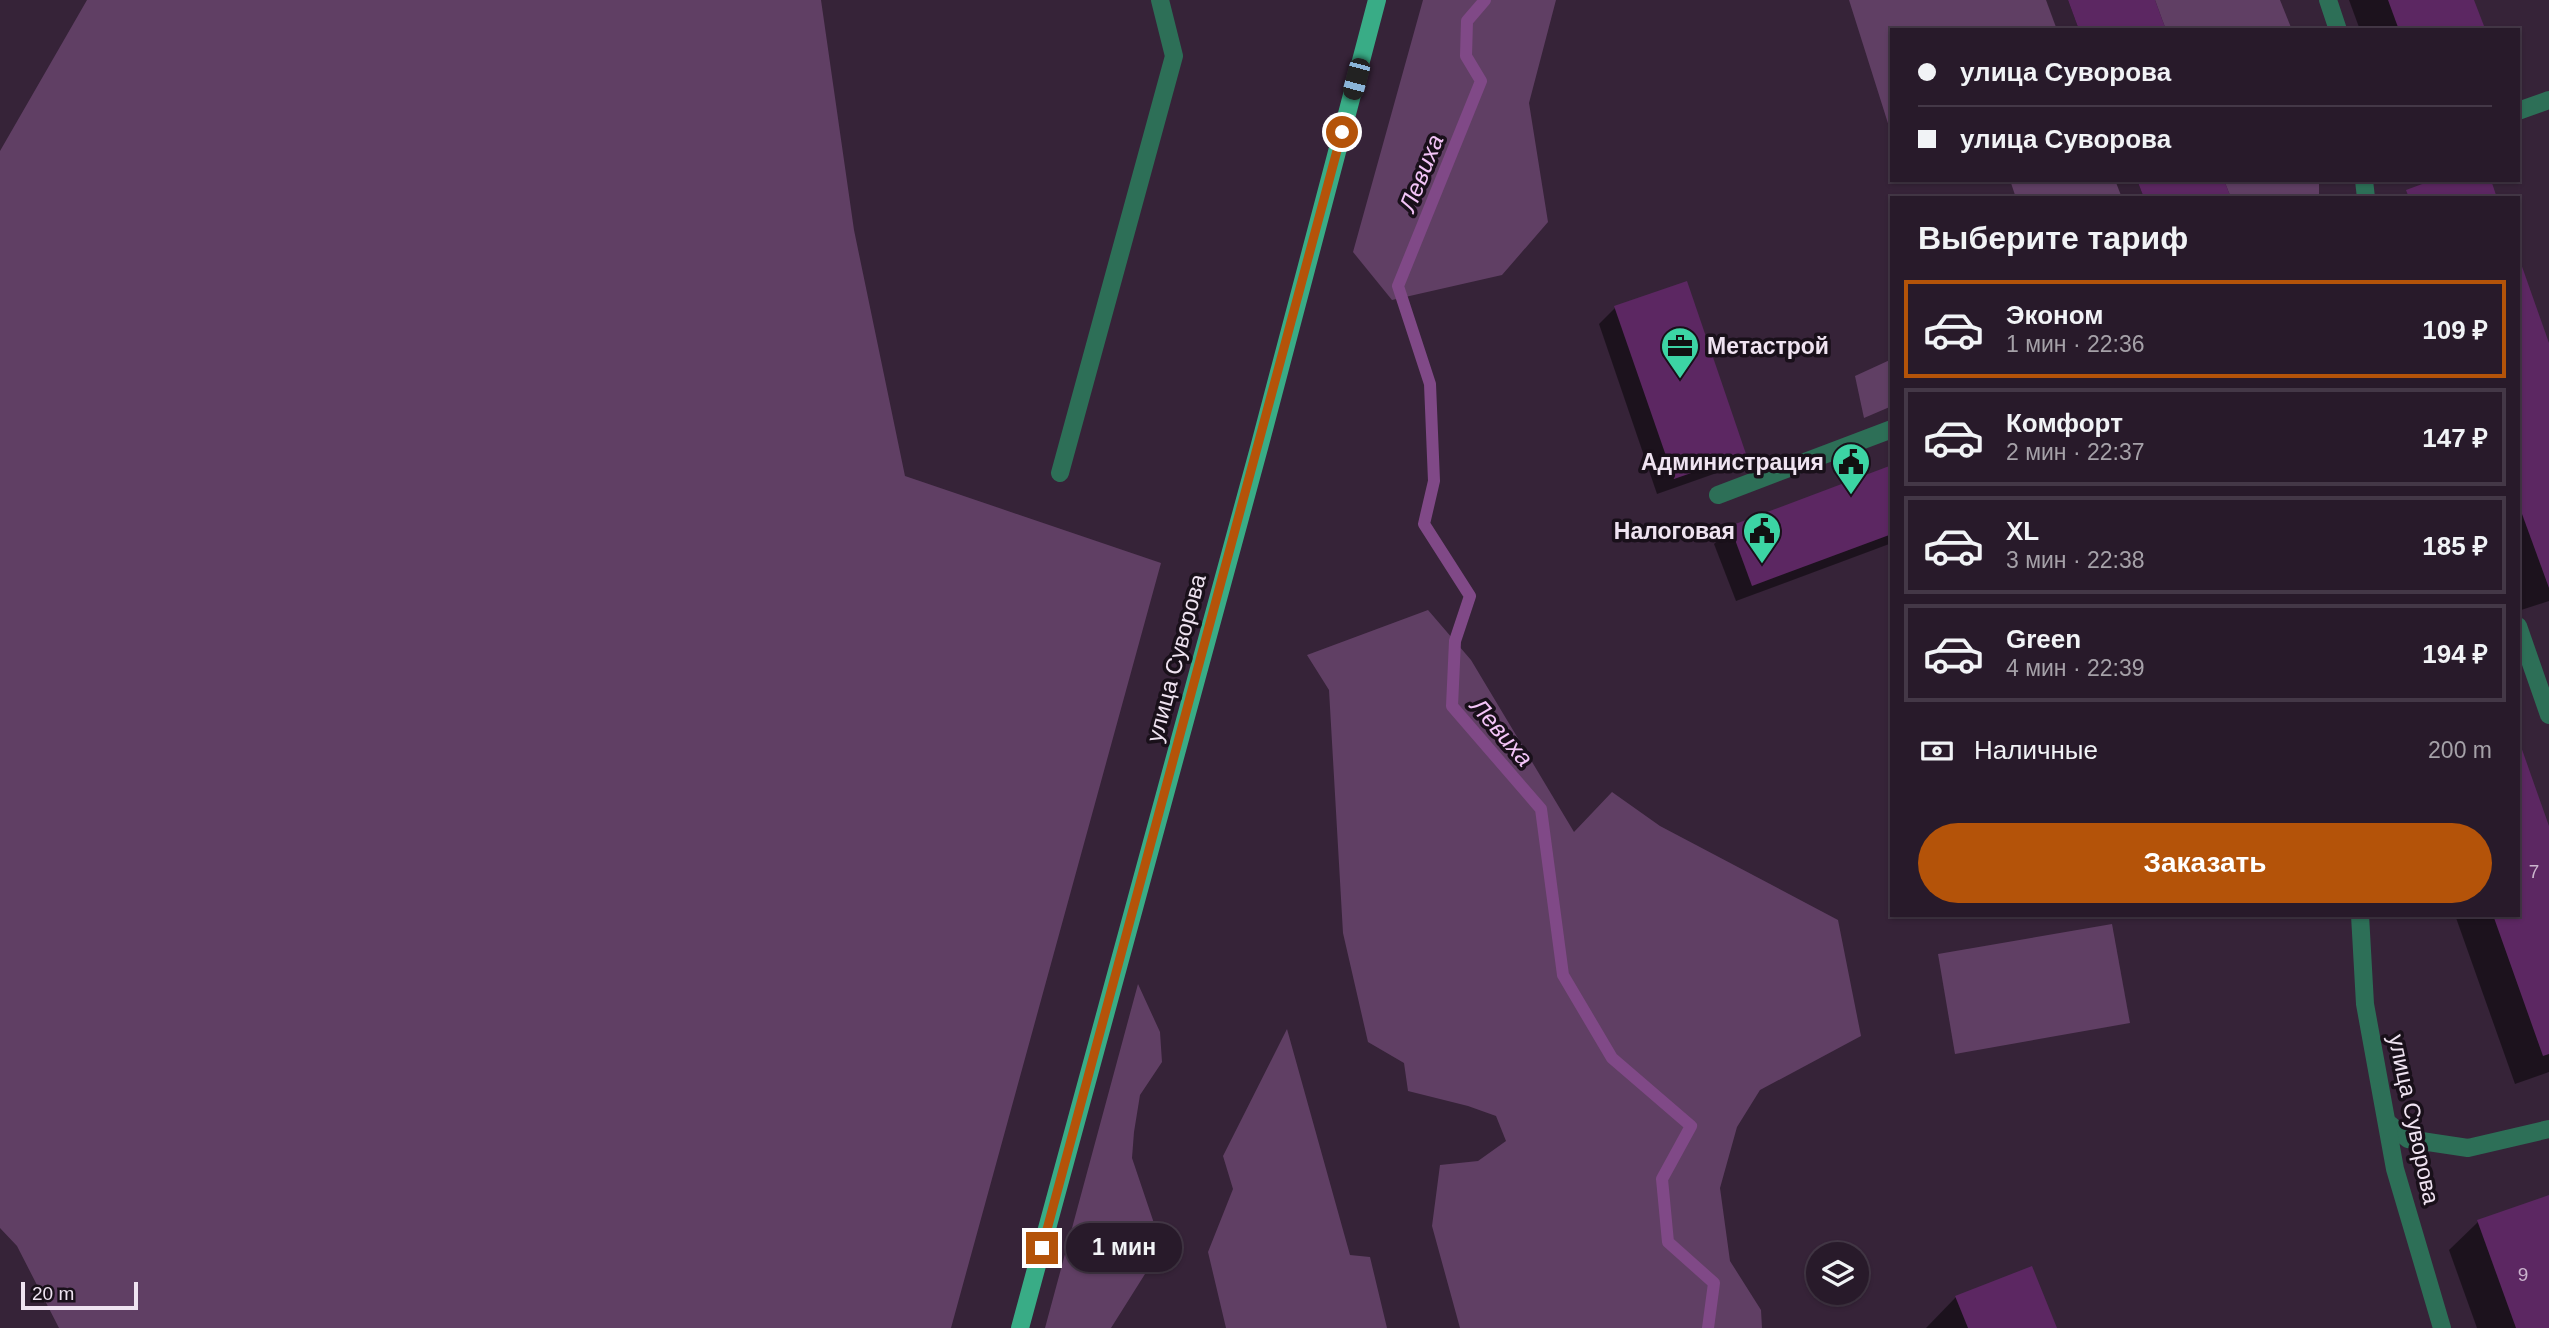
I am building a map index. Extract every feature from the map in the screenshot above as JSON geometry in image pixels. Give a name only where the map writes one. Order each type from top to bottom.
[{"type":"main road","name":"улица Суворова","points":[[1020,1328],[1259,448],[1377,0]]},
{"type":"street","points":[[1059,473],[1174,57],[1160,0]]},
{"type":"street","points":[[2328,0],[2337,28]]},
{"type":"street","points":[[2520,110],[2549,100]]},
{"type":"street","points":[[1718,495],[1890,430]]},
{"type":"street","points":[[2520,631],[2549,715]]},
{"type":"street","name":"улица Суворова","points":[[2360,917],[2365,1004],[2395,1169],[2442,1328]]},
{"type":"street","points":[[2388,1123],[2408,1139],[2468,1148],[2549,1129]]},
{"type":"shaded area","points":[[87,0],[821,0],[854,230],[905,476],[1161,563],[951,1328],[59,1328],[17,1246],[0,1228],[0,151]]},
{"type":"shaded area","points":[[1423,0],[1556,0],[1529,103],[1548,222],[1502,275],[1392,300],[1353,252]]},
{"type":"shaded area","points":[[1849,0],[2068,0],[2078,28],[1890,28],[1890,130]]},
{"type":"shaded area","points":[[2155,0],[2280,0],[2291,28],[2165,28]]},
{"type":"shaded area","points":[[2011,182],[2138,182],[2143,196],[2015,196]]},
{"type":"shaded area","points":[[2225,182],[2319,182],[2319,196],[2230,196]]},
{"type":"shaded area","points":[[1890,360],[1890,407],[1864,418],[1855,376]]},
{"type":"shaded area","points":[[1428,610],[1471,660],[1574,832],[1612,792],[1660,826],[1838,920],[1861,1036],[1760,1090],[1737,1127],[1720,1188],[1730,1261],[1761,1310],[1762,1328],[1460,1328],[1432,1226],[1440,1165],[1478,1161],[1506,1141],[1496,1116],[1408,1091],[1404,1063],[1368,1042],[1343,933],[1329,690],[1307,655]]},
{"type":"shaded area","points":[[2112,924],[2130,1023],[1955,1054],[1938,954]]},
{"type":"shaded area","points":[[1138,984],[1160,1032],[1162,1062],[1140,1095],[1132,1158],[1162,1247],[1111,1328],[1045,1328]]},
{"type":"shaded area","points":[[1287,1029],[1350,1255],[1370,1257],[1387,1328],[1226,1328],[1208,1252],[1233,1189],[1223,1156]]},
{"type":"building","points":[[2068,0],[2155,0],[2165,28],[2078,28]]},
{"type":"building","points":[[2388,0],[2474,0],[2484,26],[2478,28],[2398,28]]},
{"type":"building","points":[[2138,182],[2225,182],[2230,196],[2143,196]]},
{"type":"building","points":[[2428,182],[2492,182],[2496,196],[2408,196],[2406,190]]},
{"type":"building","points":[[2520,261],[2549,343],[2549,588],[2520,508]]},
{"type":"building","name":"Метастрой","points":[[1687,281],[1746,454],[1674,479],[1614,306]]},
{"type":"building","name":"Администрация","points":[[1890,466],[1890,535],[1752,586],[1730,526]]},
{"type":"building","points":[[2520,744],[2549,826],[2549,1054],[2543,1056],[2494,917],[2520,917]]},
{"type":"building","points":[[2549,1195],[2549,1328],[2516,1328],[2477,1220]]},
{"type":"building","points":[[2032,1266],[2057,1328],[1968,1328],[1955,1296]]},
{"type":"waterway","name":"Левиха","points":[[1485,0],[1467,21],[1466,56],[1481,81],[1398,286],[1430,384],[1434,481],[1424,524],[1470,596],[1455,641],[1452,706],[1541,809],[1563,975],[1612,1058],[1691,1126],[1662,1179],[1668,1242],[1714,1283],[1708,1328]]},
{"type":"place","name":"Метастрой","points":[[1680,380]]},
{"type":"place","name":"Администрация","points":[[1851,496]]},
{"type":"place","name":"Налоговая","points":[[1762,565]]},
{"type":"route","points":[[1042,1248],[1342,132]]}]
